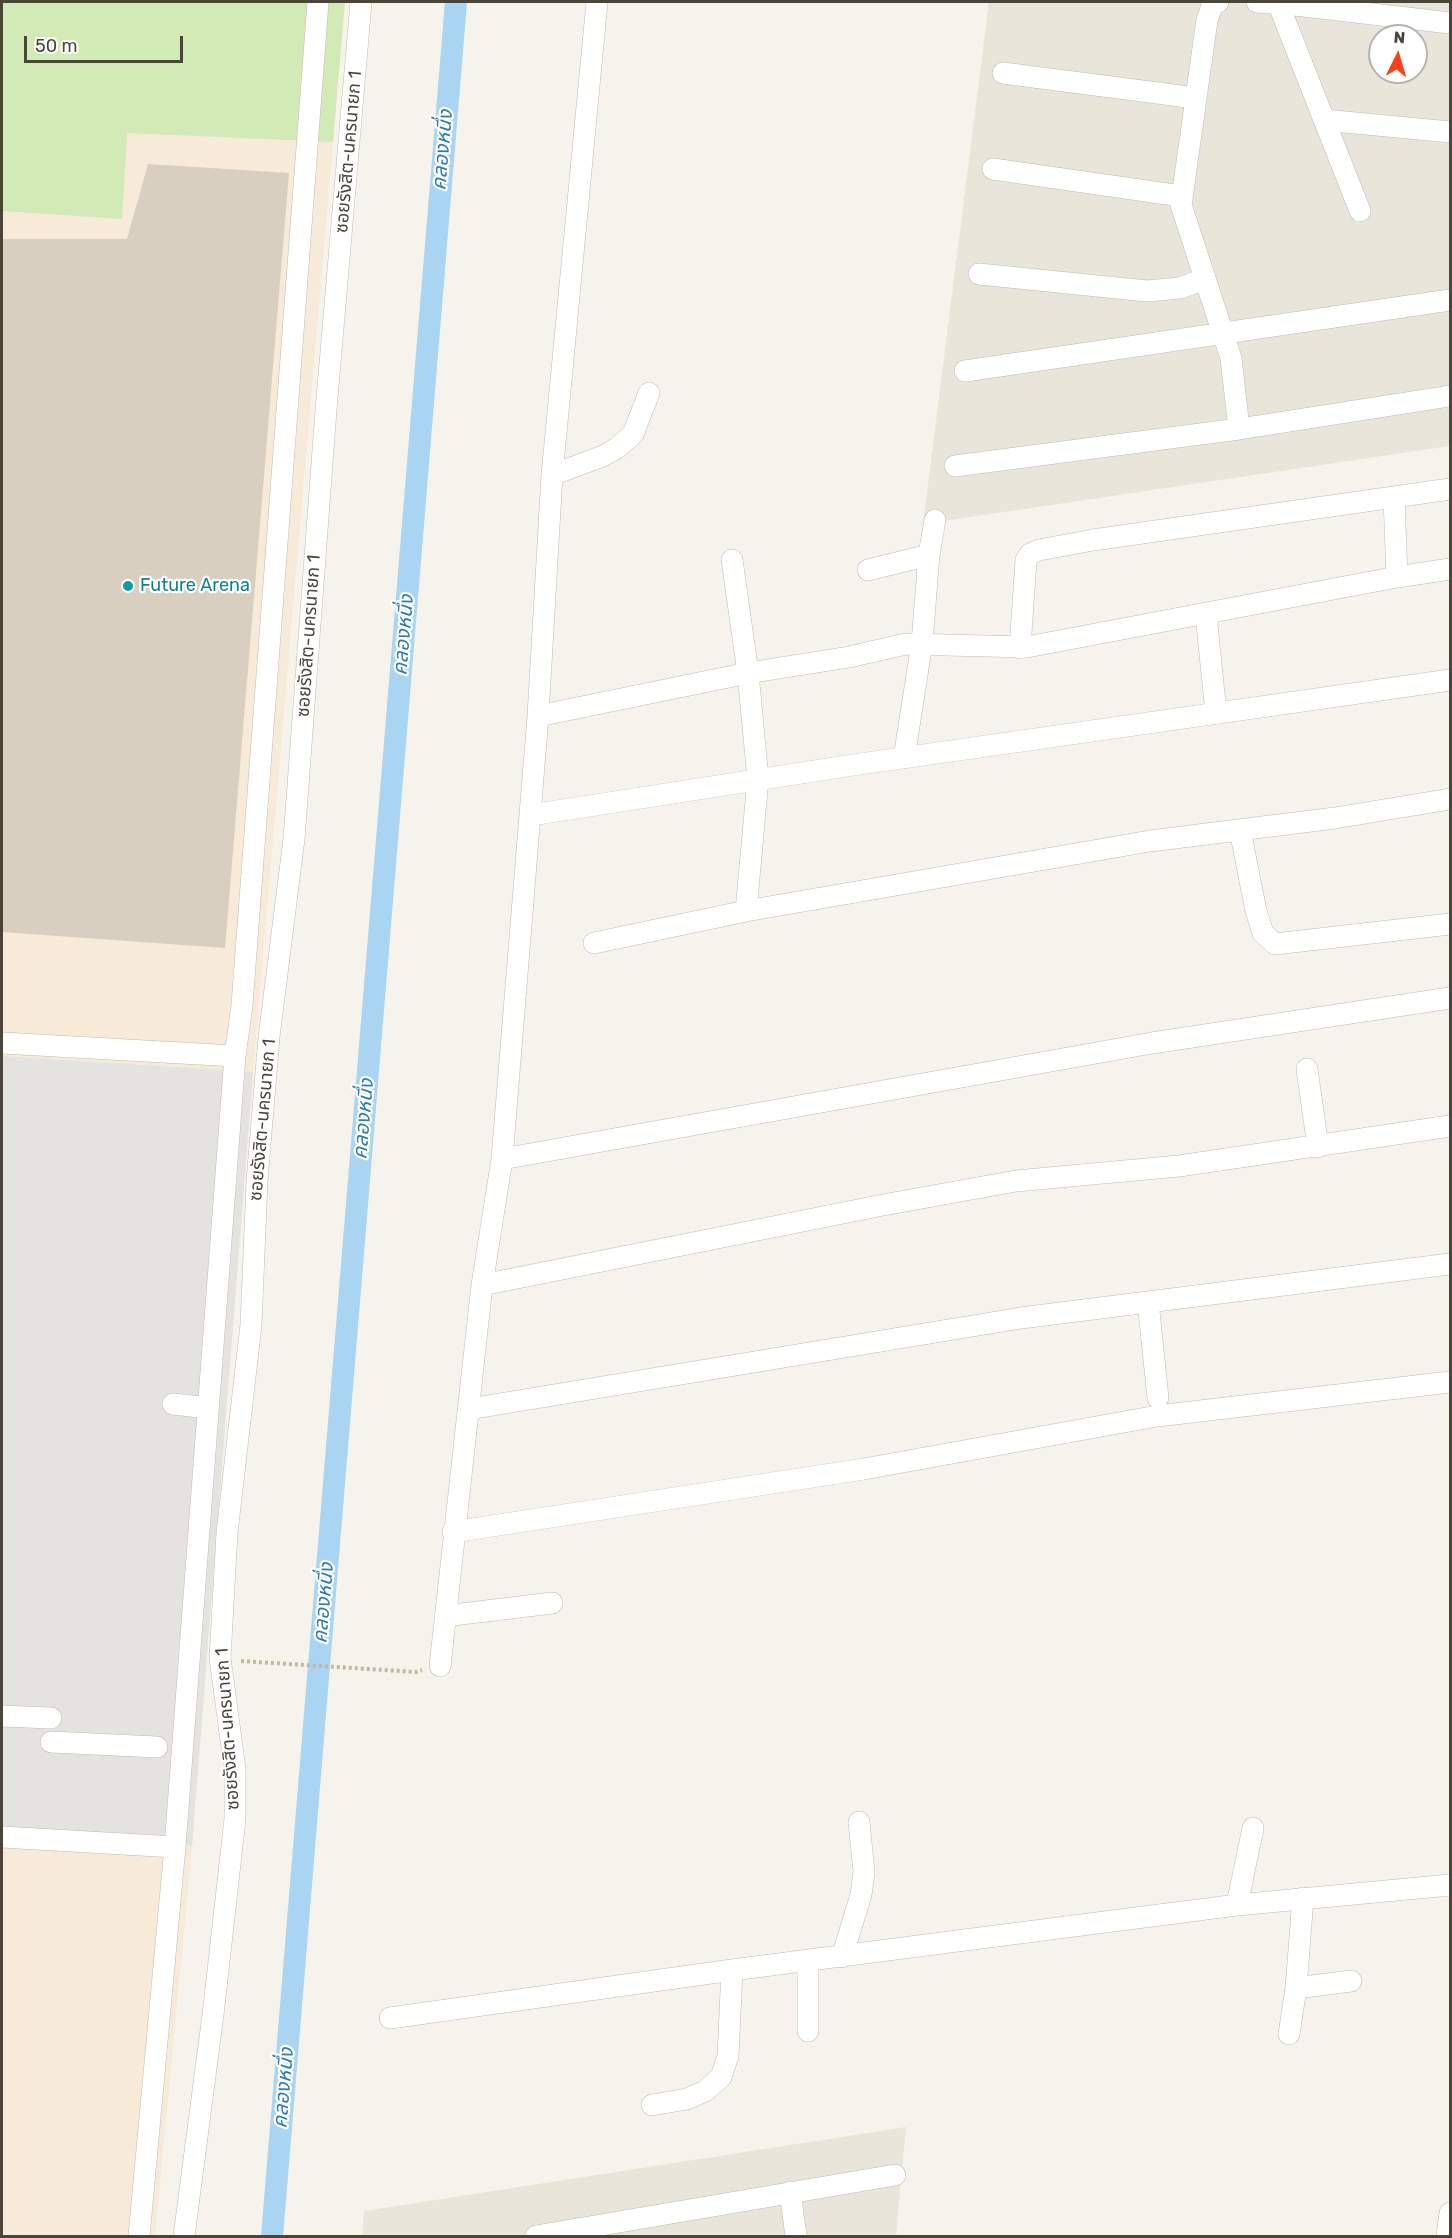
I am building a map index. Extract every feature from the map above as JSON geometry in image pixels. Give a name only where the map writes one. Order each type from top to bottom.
[{"type":"street","points":[[139,2236],[175,1847],[234,1056],[242,1005],[318,2]]},
{"type":"street","name":"ซอยรังสิต-นครนายก 1","points":[[184,2236],[213,2015],[235,1819],[235,1769],[220,1658],[227,1533],[250,1325],[256,1191],[269,1037],[294,839],[361,2]]},
{"type":"street","points":[[440,1666],[482,1285],[502,1159],[531,815],[552,475],[597,2]]},
{"type":"street","points":[[1211,2],[1181,196],[1183,216],[1231,358],[1239,429]]},
{"type":"street","points":[[1257,2],[1279,2],[1450,23]]},
{"type":"street","points":[[1279,2],[1360,211]]},
{"type":"street","points":[[1003,73],[1196,98]]},
{"type":"street","points":[[1324,120],[1450,132]]},
{"type":"street","points":[[993,169],[1181,196]]},
{"type":"street","points":[[978,274],[1147,291],[1180,288],[1205,279]]},
{"type":"street","points":[[965,371],[1450,300]]},
{"type":"street","points":[[552,475],[603,456],[617,448],[633,434],[649,393]]},
{"type":"street","points":[[955,466],[1239,429],[1450,396]]},
{"type":"street","points":[[1020,648],[1026,560],[1030,554],[1093,540],[1450,489]]},
{"type":"street","points":[[1394,497],[1397,577]]},
{"type":"street","points":[[904,758],[922,642],[929,555],[935,520]]},
{"type":"street","points":[[868,570],[929,555]]},
{"type":"street","points":[[732,560],[748,673],[758,779],[746,911]]},
{"type":"street","points":[[538,716],[748,673],[849,657],[906,644],[922,642],[1020,648],[1450,569]]},
{"type":"street","points":[[1206,615],[1216,713]]},
{"type":"street","points":[[531,815],[758,779],[1450,680]]},
{"type":"street","points":[[594,943],[746,911],[1149,841],[1335,818],[1450,799]]},
{"type":"street","points":[[1240,830],[1256,911],[1263,933],[1275,944],[1450,924]]},
{"type":"street","points":[[502,1159],[1152,1042],[1450,999]]},
{"type":"street","points":[[2,1043],[234,1056]]},
{"type":"street","points":[[1307,1069],[1318,1147]]},
{"type":"street","points":[[482,1285],[883,1205],[1016,1181],[1179,1166],[1450,1126]]},
{"type":"street","points":[[469,1409],[1021,1318],[1450,1264]]},
{"type":"street","points":[[1148,1302],[1158,1398]]},
{"type":"street","points":[[453,1532],[864,1469],[1157,1416],[1450,1382]]},
{"type":"street","points":[[173,1404],[208,1408]]},
{"type":"street","points":[[445,1616],[552,1603]]},
{"type":"street","points":[[2,1716],[51,1718]]},
{"type":"street","points":[[51,1742],[156,1747]]},
{"type":"street","points":[[842,1957],[861,1895],[864,1872],[859,1822]]},
{"type":"street","points":[[1237,1905],[1253,1828]]},
{"type":"street","points":[[2,1837],[175,1847]]},
{"type":"street","points":[[390,2018],[732,1970],[1237,1905],[1450,1885]]},
{"type":"street","points":[[1289,2034],[1296,1988],[1303,1898]]},
{"type":"street","points":[[808,1961],[808,2031]]},
{"type":"street","points":[[652,2105],[687,2098],[705,2091],[721,2077],[728,2056],[732,1970]]},
{"type":"street","points":[[1296,1988],[1351,1981]]},
{"type":"street","points":[[536,2236],[895,2175]]},
{"type":"street","points":[[790,2192],[796,2236]]},
{"type":"street","points":[[1448,2236],[1450,2213]]},
{"type":"path","points":[[243,1661],[416,1672]]},
{"type":"shaded area","points":[[2,2],[345,2],[253,1072],[192,1846],[155,2236],[2,2236]]},
{"type":"shaded area","points":[[989,2],[1450,2],[1450,446],[923,524]]},
{"type":"shaded area","points":[[2,1056],[253,1072],[192,1846],[2,1833]]},
{"type":"shaded area","points":[[906,2127],[896,2236],[362,2236],[364,2211]]},
{"type":"green space","points":[[2,2],[345,2],[333,142],[127,133],[122,219],[2,211]]},
{"type":"building","name":"Future Arena","points":[[148,164],[289,173],[225,948],[2,932],[2,239],[127,239]]},
{"type":"waterway","name":"คลองหนึ่ง","points":[[272,2236],[456,2]]},
{"type":"place","name":"Future Arena","points":[[128,586]]}]
